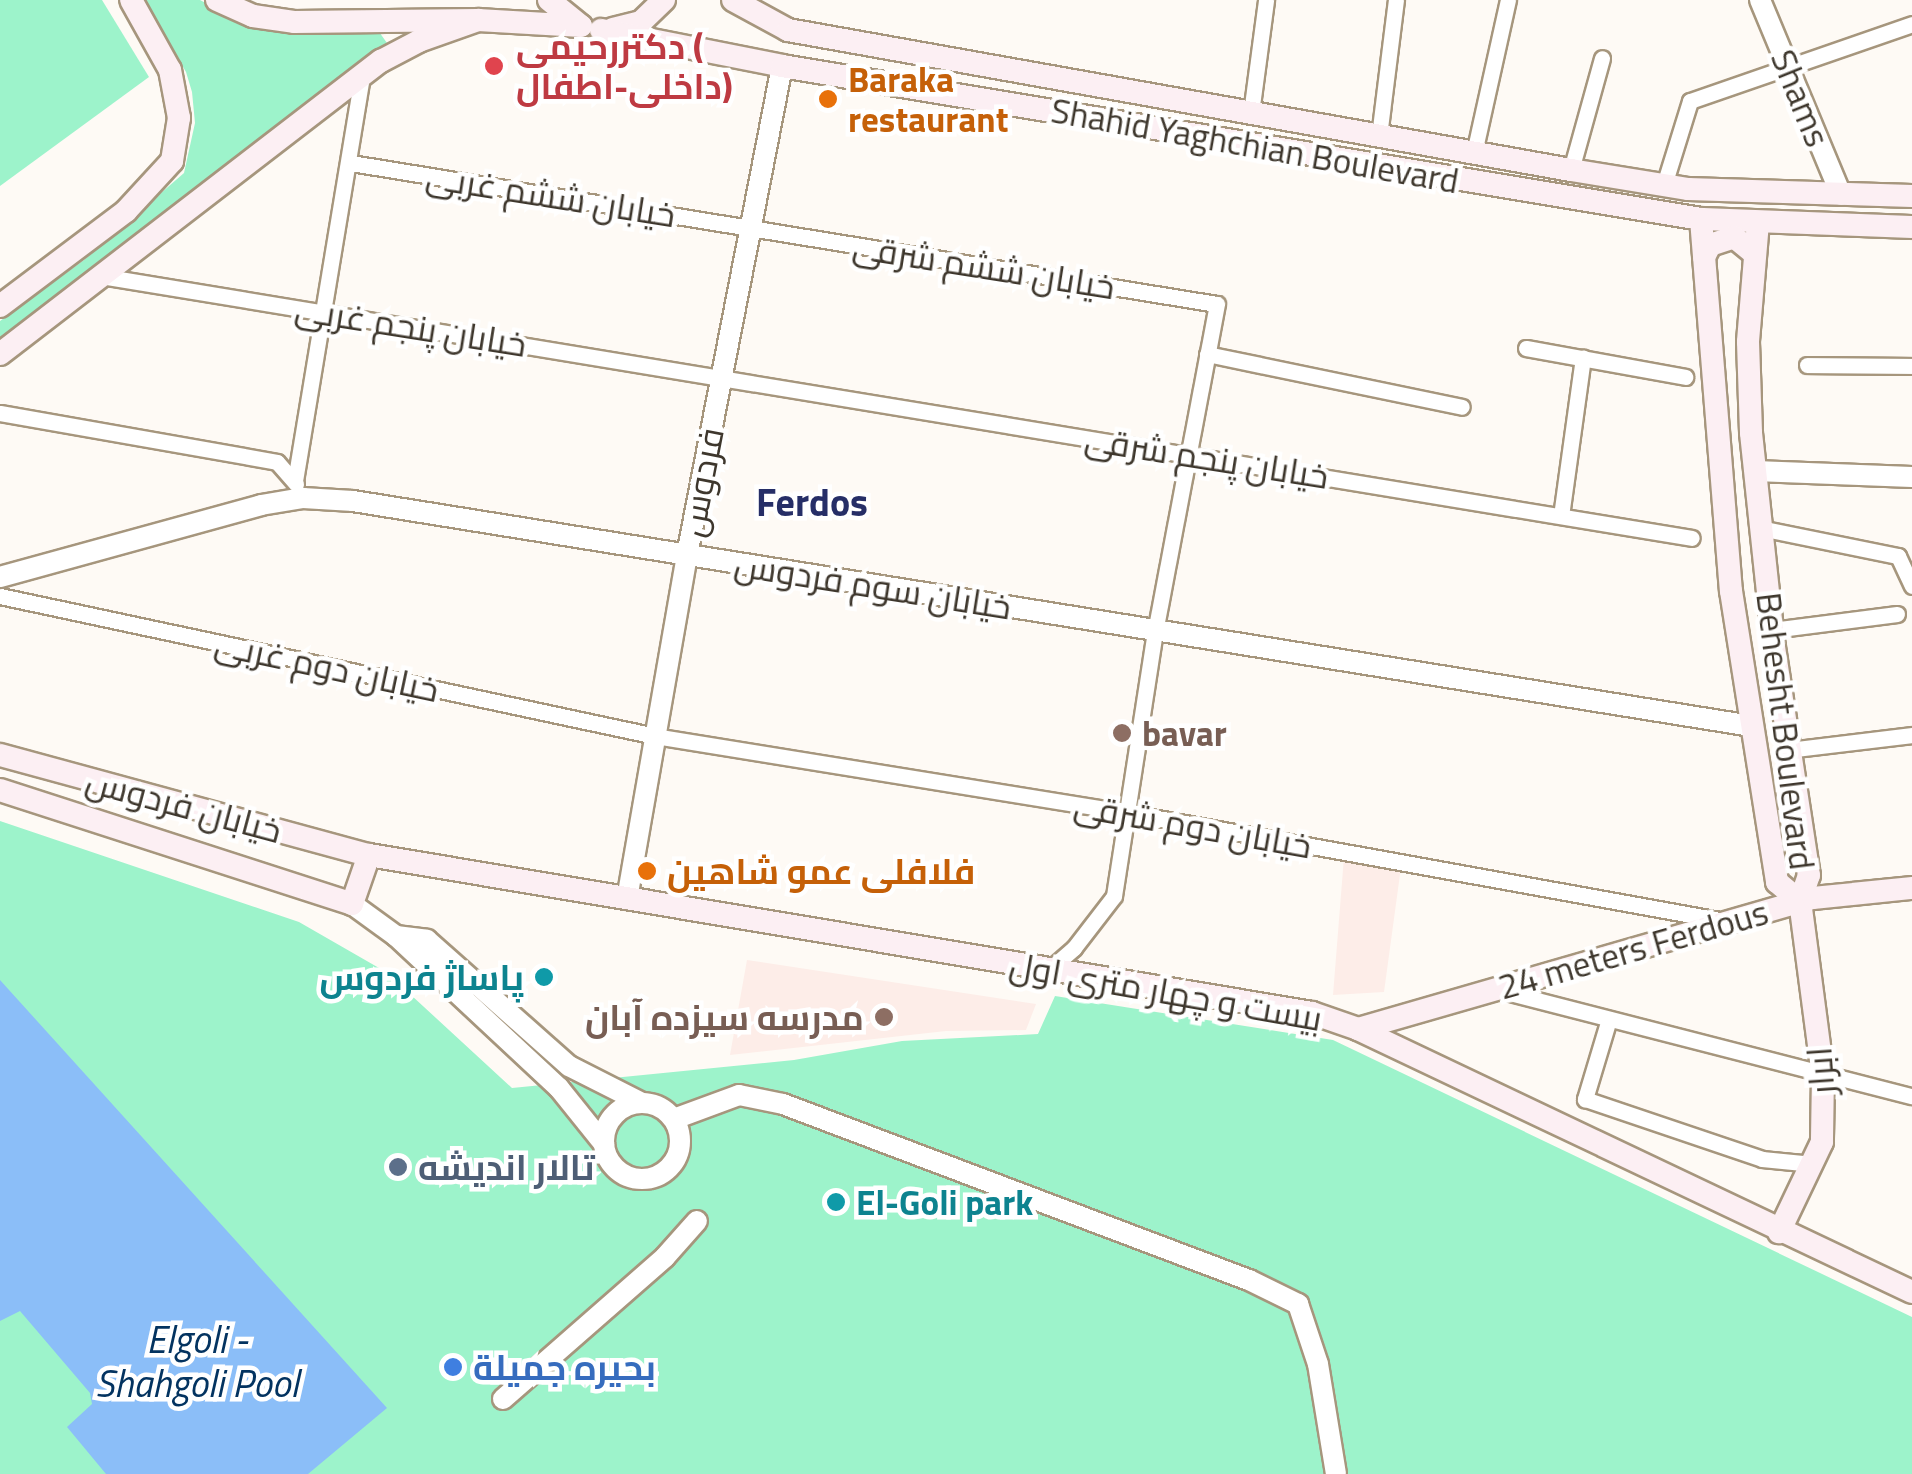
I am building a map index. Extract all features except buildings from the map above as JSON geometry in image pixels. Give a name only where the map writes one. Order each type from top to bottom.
[{"type":"main road","points":[[0,306],[126,212],[172,161],[179,118],[170,70],[131,0]]},
{"type":"main road","points":[[217,0],[253,16],[294,22],[478,20],[591,28],[641,22],[664,0]]},
{"type":"main road","points":[[549,0],[591,28]]},
{"type":"main road","name":"Shahid Yaghchian Boulevard","points":[[734,0],[788,30],[1571,170],[1664,185],[1841,196],[1912,196]]},
{"type":"main road","points":[[767,0],[788,30]]},
{"type":"main road","points":[[0,354],[362,76],[419,41],[478,20]]},
{"type":"main road","name":"Shahid Yaghchian Boulevard","points":[[591,28],[782,66],[1701,219],[1912,227]]},
{"type":"main road","points":[[1022,106],[1029,73]]},
{"type":"main road","name":"Behesht Boulevard","points":[[1701,219],[1731,591],[1777,882],[1800,901],[1809,875],[1788,750],[1755,472],[1748,342],[1758,222]]},
{"type":"main road","points":[[1704,257],[1710,245],[1734,236],[1754,252]]},
{"type":"main road","name":"خیابان فردوس","points":[[0,755],[369,855]]},
{"type":"main road","name":"خیابان فردوس","points":[[0,790],[352,904]]},
{"type":"main road","points":[[352,904],[369,855]]},
{"type":"main road","name":"بیست و چهار متری اول","points":[[369,855],[1312,1013],[1358,1028],[1779,1232],[1912,1292]]},
{"type":"main road","name":"24 meters Ferdous","points":[[1358,1028],[1800,901],[1840,892],[1912,888]]},
{"type":"main road","name":"ابرار","points":[[1779,1232],[1822,1142],[1823,1075],[1800,901]]},
{"type":"street","points":[[1251,113],[1266,0]]},
{"type":"street","points":[[1379,136],[1396,0]]},
{"type":"street","points":[[1474,153],[1508,0]]},
{"type":"street","name":"Shams","points":[[1760,0],[1841,196]]},
{"type":"street","points":[[1664,185],[1690,101],[1912,24]]},
{"type":"street","points":[[1571,170],[1602,58]]},
{"type":"street","name":"فردوس","points":[[628,899],[687,554],[782,66]]},
{"type":"street","points":[[299,490],[362,76]]},
{"type":"street","name":"خیابان ششم غربی","points":[[350,162],[750,228]]},
{"type":"street","name":"خیابان ششم شرقی","points":[[750,228],[1217,304],[1207,354]]},
{"type":"street","name":"خیابان پنجم غربی","points":[[101,276],[722,376]]},
{"type":"street","points":[[1526,348],[1685,377]]},
{"type":"street","points":[[1050,969],[1074,948],[1114,896],[1155,631],[1207,354],[1462,407]]},
{"type":"street","points":[[1561,516],[1584,358]]},
{"type":"street","points":[[1808,366],[1912,366]]},
{"type":"street","name":"خیابان پنجم شرقی","points":[[722,376],[1692,538]]},
{"type":"street","points":[[0,413],[277,462],[299,490]]},
{"type":"street","points":[[1755,472],[1912,477]]},
{"type":"street","name":"خیابان سوم فردوس","points":[[0,577],[262,505],[299,490],[1752,726]]},
{"type":"street","points":[[1760,528],[1898,556],[1912,586]]},
{"type":"street","name":"خیابان دوم غربی","points":[[0,596],[655,736]]},
{"type":"street","points":[[1772,630],[1897,614]]},
{"type":"street","name":"خیابان دوم شرقی","points":[[655,736],[1124,812],[1729,921]]},
{"type":"street","points":[[1788,750],[1912,736]]},
{"type":"street","points":[[352,904],[396,936],[559,1088],[604,1144],[621,1173],[655,1177],[674,1163],[679,1153],[674,1119],[653,1104],[640,1102],[569,1066],[426,940],[396,936]]},
{"type":"street","points":[[1494,989],[1912,1096]]},
{"type":"street","points":[[1609,1019],[1585,1099],[1762,1159],[1814,1164]]},
{"type":"street","points":[[674,1119],[739,1095],[783,1104],[1249,1280],[1298,1304],[1318,1364],[1336,1474]]},
{"type":"street","points":[[604,1144],[604,1132],[618,1111],[640,1102]]},
{"type":"street","points":[[502,1399],[666,1257],[697,1221]]},
{"type":"shaded area","points":[[1344,857],[1401,867],[1384,992],[1333,995]]},
{"type":"shaded area","name":"مدرسه سیزده آبان","points":[[747,960],[1036,1004],[1026,1030],[946,1031],[730,1055]]},
{"type":"green space","points":[[0,0],[102,0],[149,77],[0,186]]},
{"type":"green space","points":[[144,0],[200,0],[234,18],[377,29],[387,43],[0,338],[0,321],[84,260],[184,173],[195,123],[192,92],[186,72]]},
{"type":"green space","name":"El-Goli park","points":[[0,821],[299,922],[386,972],[512,1088],[794,1060],[902,1041],[1038,1034],[1055,996],[1333,1040],[1912,1317],[1912,1474],[0,1474]]},
{"type":"water","name":"Elgoli - Shahgoli Pool","points":[[0,980],[387,1408],[308,1474],[106,1474],[67,1427],[92,1404],[90,1393],[20,1311],[0,1321]]},
{"type":"place","name":"دکتررحیمی ( داخلی-اطفال)","points":[[494,66]]},
{"type":"place","name":"Baraka restaurant","points":[[828,99]]},
{"type":"place","name":"bavar","points":[[1122,733]]},
{"type":"place","name":"فلافلی عمو شاهین","points":[[647,871]]},
{"type":"place","name":"پاساژ فردوس","points":[[544,977]]},
{"type":"place","name":"مدرسه سیزده آبان","points":[[884,1017]]},
{"type":"place","name":"تالار اندیشه","points":[[398,1167]]},
{"type":"place","name":"El-Goli park","points":[[836,1202]]},
{"type":"place","name":"بحیره جمیلة","points":[[453,1367]]},
{"type":"district","name":"Ferdos","points":[[812,503]]}]
